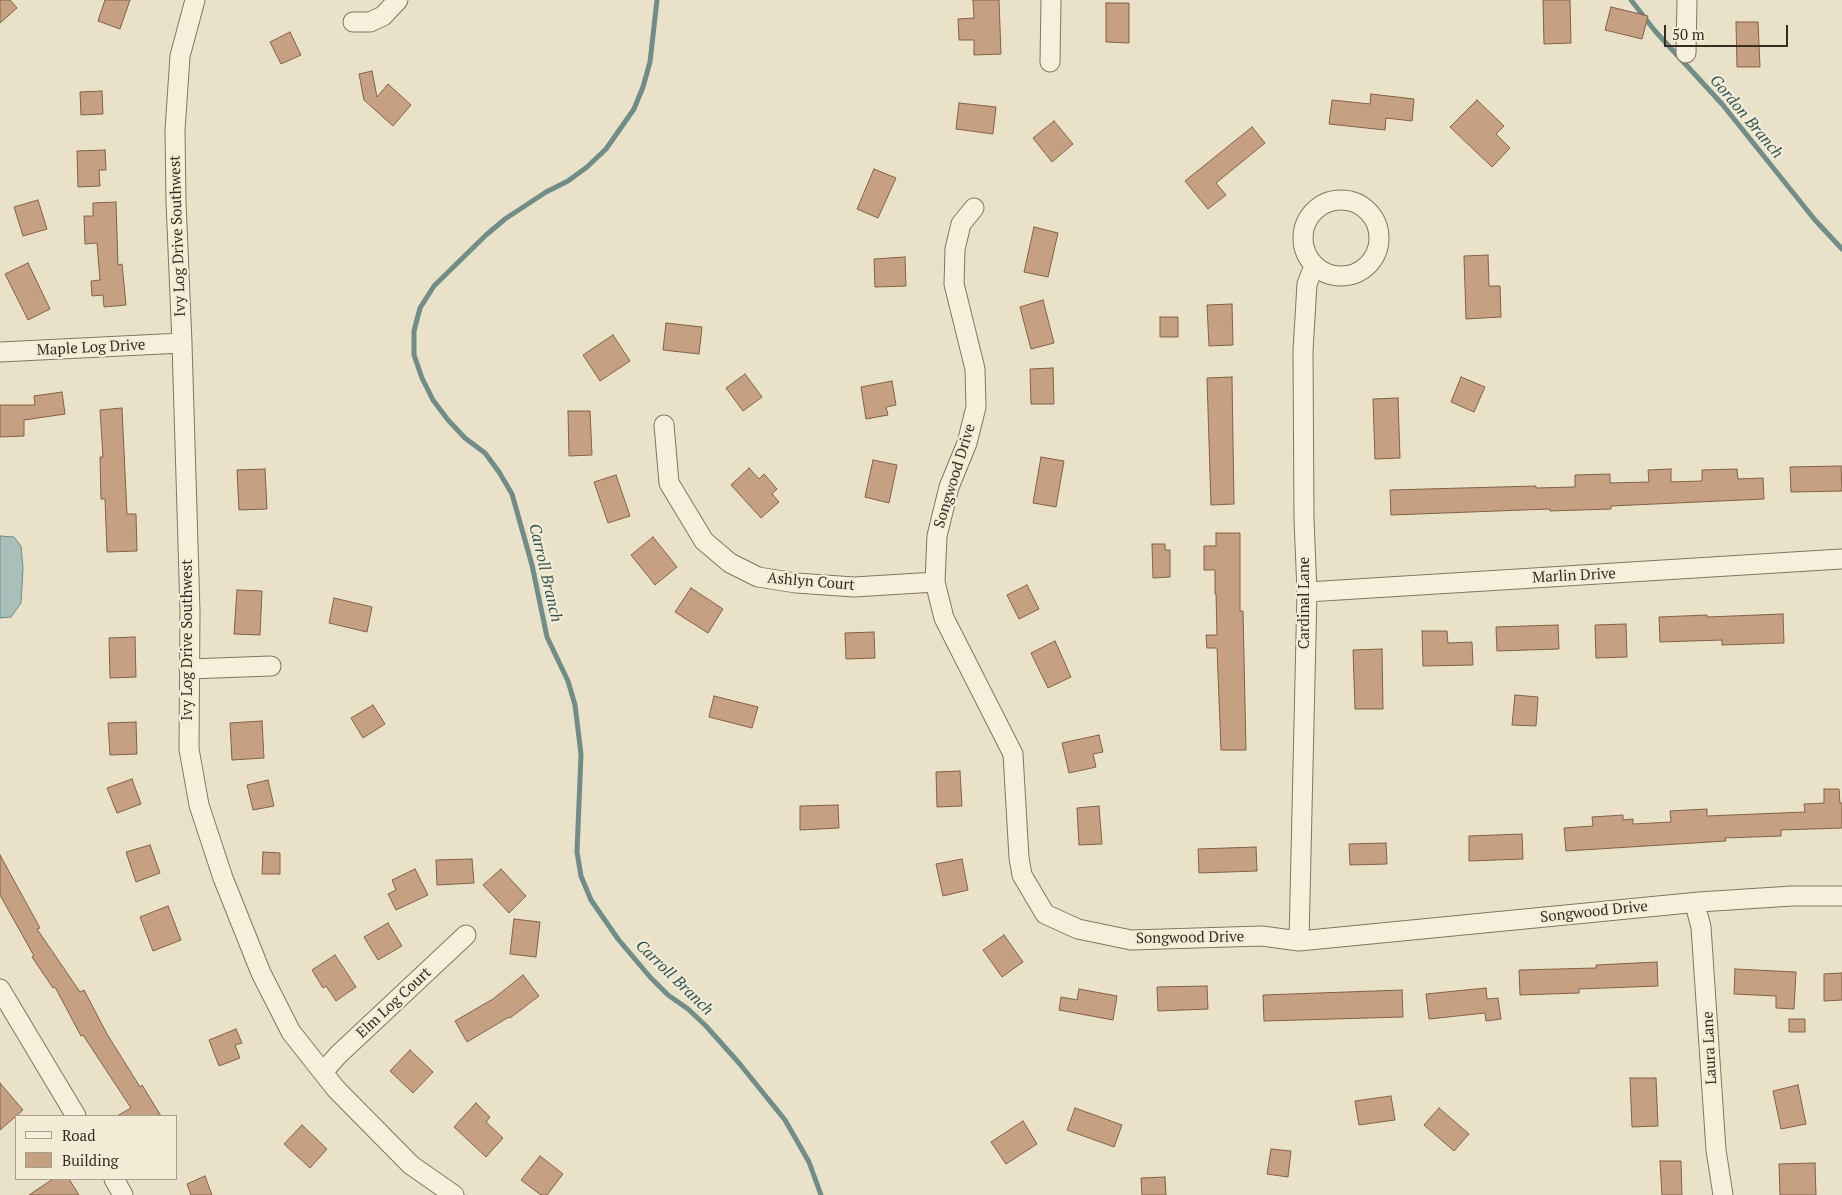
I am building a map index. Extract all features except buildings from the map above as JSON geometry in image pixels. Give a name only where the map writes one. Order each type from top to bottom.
[{"type":"street","name":"Ivy Log Drive Southwest","points":[[195,0],[180,56],[175,130],[190,611],[189,749],[198,805],[220,869],[261,973],[291,1032],[336,1089],[411,1165],[454,1195]]},
{"type":"street","points":[[353,22],[370,22],[383,16],[398,0]]},
{"type":"street","points":[[1050,62],[1051,0]]},
{"type":"street","points":[[1686,53],[1687,0]]},
{"type":"street","points":[[1338,200],[1350,201],[1362,206],[1371,214],[1377,226],[1379,238],[1377,251],[1371,262],[1350,276],[1337,276],[1325,273],[1314,266],[1307,256],[1303,244],[1303,231],[1315,210],[1326,203],[1338,200]]},
{"type":"street","name":"Songwood Drive","points":[[974,208],[961,224],[955,249],[954,284],[975,369],[976,407],[967,443],[949,486],[937,536],[935,582],[944,618],[1014,754],[1019,858],[1022,875],[1045,914],[1078,930],[1131,940],[1262,936],[1299,941],[1698,902],[1792,896],[1842,896]]},
{"type":"street","name":"Cardinal Lane","points":[[1299,941],[1307,592],[1304,519],[1303,351],[1307,284],[1314,266]]},
{"type":"street","name":"Maple Log Drive","points":[[0,352],[182,343]]},
{"type":"street","name":"Ashlyn Court","points":[[664,425],[669,483],[704,541],[730,563],[758,577],[796,583],[854,587],[935,582]]},
{"type":"street","name":"Marlin Drive","points":[[1307,592],[1841,560]]},
{"type":"street","points":[[189,669],[271,666]]},
{"type":"street","name":"Laura Lane","points":[[1698,902],[1697,912],[1701,927],[1716,1150],[1723,1195]]},
{"type":"street","name":"Elm Log Court","points":[[323,1072],[338,1055],[466,935]]},
{"type":"street","points":[[0,989],[75,1115]]},
{"type":"street","points":[[115,1180],[124,1195]]},
{"type":"water","points":[[0,536],[14,537],[21,546],[23,568],[21,603],[11,617],[0,618]]},
{"type":"waterway","name":"Carroll Branch","points":[[657,0],[650,62],[634,109],[606,149],[587,167],[568,181],[546,192],[505,219],[434,286],[420,308],[414,331],[414,355],[422,378],[433,400],[465,438],[485,453],[512,494],[532,565],[547,637],[568,681],[575,705],[581,754],[577,852],[581,876],[591,900],[618,939],[650,977],[668,995],[688,1009],[706,1026],[785,1120],[809,1162],[821,1195]]},
{"type":"waterway","name":"Gordon Branch","points":[[1631,0],[1655,31],[1722,104],[1815,220],[1842,249]]}]
